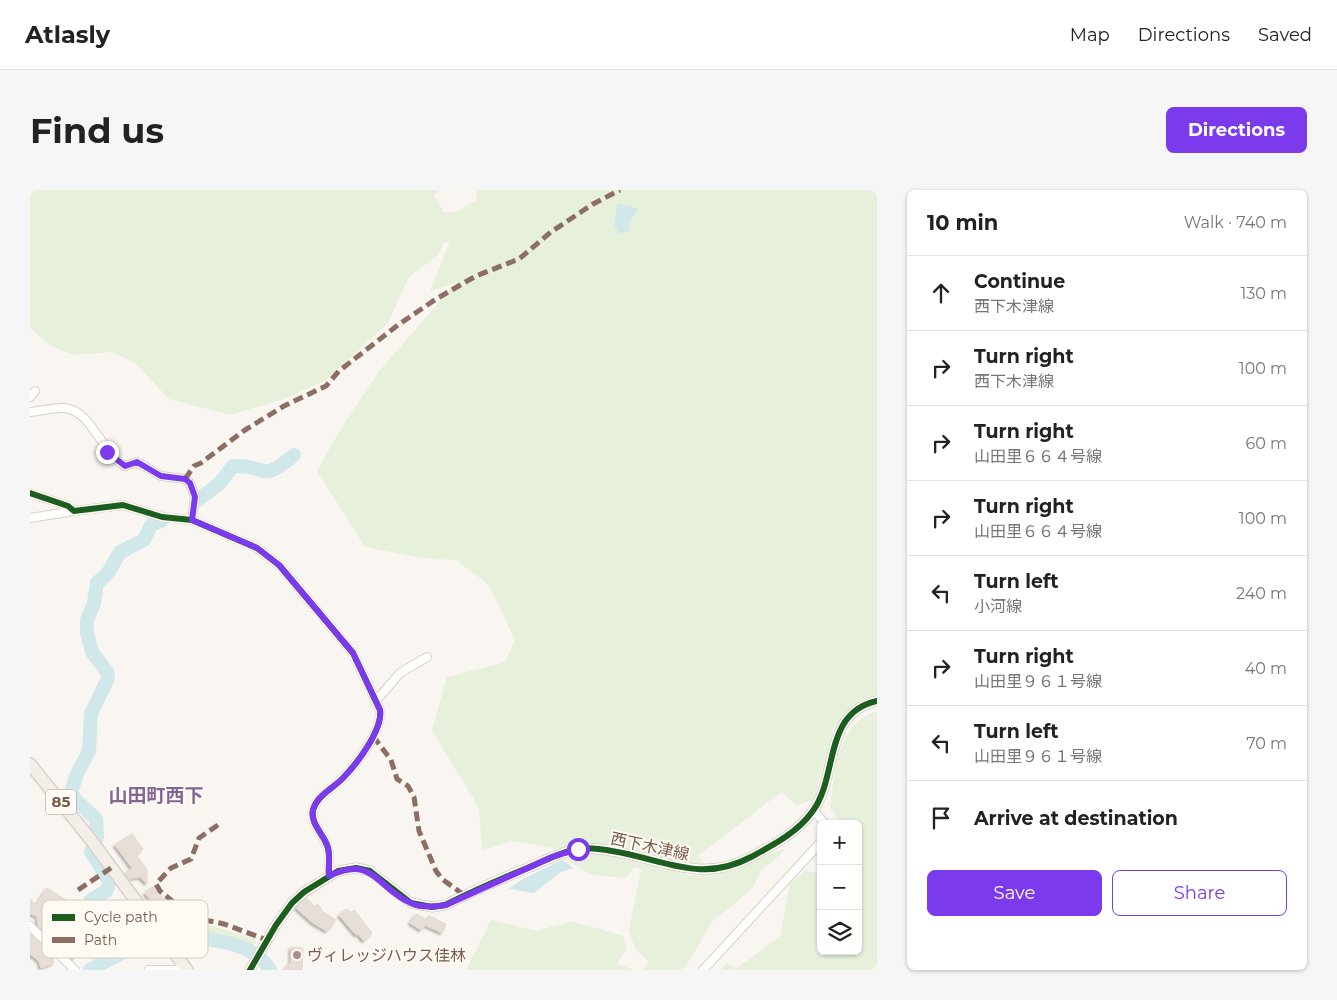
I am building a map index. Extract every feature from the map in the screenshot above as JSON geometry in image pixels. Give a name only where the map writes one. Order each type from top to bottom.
[{"type":"main road","name":"85","points":[[30,764],[135,900]]},
{"type":"street","points":[[30,412],[66,408],[89,423],[107,452],[117,462],[125,466],[137,462],[161,476],[185,479],[190,483],[195,497],[192,520]]},
{"type":"street","points":[[30,493],[68,506],[74,511]]},
{"type":"street","points":[[30,518],[124,505],[162,516],[192,520],[257,548],[279,565],[353,653],[376,702],[381,719],[358,760],[342,780],[318,800],[312,812],[316,826],[328,846],[329,876]]},
{"type":"street","points":[[376,702],[400,673],[427,657]]},
{"type":"street","name":"西下木津線","points":[[250,970],[263,946],[292,903],[329,876],[356,868],[370,872],[411,903],[439,906],[446,905],[552,857],[578,849],[600,849],[631,854],[702,871],[742,862],[780,840],[801,825],[814,811],[825,782],[831,754],[840,728],[853,712],[877,700]]},
{"type":"street","points":[[814,811],[822,820]]},
{"type":"street","points":[[703,970],[817,846]]},
{"type":"street","points":[[30,926],[42,937]]},
{"type":"street","points":[[64,958],[75,970]]},
{"type":"street","points":[[149,970],[184,968]]},
{"type":"green space","points":[[30,190],[439,190],[434,195],[444,212],[456,212],[476,200],[477,190],[877,190],[877,696],[859,701],[833,728],[814,800],[797,805],[781,792],[698,856],[706,866],[670,862],[633,850],[584,844],[559,849],[512,841],[482,850],[479,808],[432,730],[447,677],[505,662],[515,640],[489,585],[456,560],[421,558],[365,547],[317,471],[340,430],[380,370],[456,283],[430,291],[450,241],[444,243],[437,256],[408,278],[388,323],[325,381],[281,400],[230,415],[169,399],[135,363],[112,352],[74,355],[51,346],[30,328]]},
{"type":"green space","points":[[877,711],[877,970],[721,970],[727,963],[735,969],[780,937],[790,883],[806,870],[817,874],[817,955],[862,955],[862,820],[839,820],[830,808],[836,765],[840,751],[845,738],[863,718]]},
{"type":"green space","points":[[784,848],[782,853],[761,871],[752,889],[712,922],[686,966],[680,970],[642,970],[649,962],[635,949],[629,930],[641,869],[634,867],[626,878],[591,875],[565,859],[601,853],[692,876],[732,871]]},
{"type":"green space","points":[[491,920],[536,931],[572,921],[623,936],[627,948],[617,964],[634,970],[466,970]]},
{"type":"green space","points":[[208,925],[255,939],[254,946],[208,936]]},
{"type":"water","points":[[620,204],[638,210],[631,220],[629,232],[618,233],[614,223],[617,205]]},
{"type":"water","points":[[562,860],[574,868],[561,872],[534,893],[508,889],[527,877]]},
{"type":"building","points":[[132,834],[143,849],[136,855],[147,869],[147,884],[140,877],[129,879],[125,874],[132,868],[115,845]]},
{"type":"building","points":[[154,886],[164,900],[150,900],[145,893]]},
{"type":"building","points":[[47,888],[66,900],[42,900],[42,930],[38,926],[37,916],[30,914],[30,899],[36,905]]},
{"type":"building","points":[[306,898],[316,907],[318,904],[322,911],[336,920],[327,931],[313,923],[296,908]]},
{"type":"building","points":[[347,909],[351,913],[354,910],[372,933],[364,941],[358,934],[356,935],[339,915]]},
{"type":"building","points":[[416,914],[427,920],[429,916],[446,924],[442,933],[425,925],[421,930],[410,923]]},
{"type":"building","points":[[30,934],[42,945],[42,958],[53,958],[54,963],[41,968],[39,961],[30,954]]},
{"type":"building","name":"ヴィレッジハウス佳林","points":[[291,947],[303,948],[302,970],[284,970],[291,962]]},
{"type":"waterway","points":[[198,500],[220,483],[233,466],[244,466],[269,471],[283,464],[294,455]]},
{"type":"waterway","points":[[92,900],[106,891],[110,882],[91,852],[97,837],[96,819],[75,799],[71,792],[77,774],[89,751],[91,714],[108,678],[107,672],[92,652],[87,633],[87,620],[94,603],[97,583],[108,573],[120,552],[144,540],[151,525],[161,521]]},
{"type":"waterway","points":[[208,939],[231,944],[247,950],[261,959],[270,970]]},
{"type":"waterway","points":[[90,970],[113,958]]},
{"type":"marked path","points":[[185,479],[194,466],[201,463],[245,430],[284,406],[326,386],[339,371],[398,325],[436,299],[476,276],[519,259],[551,232],[593,204],[620,190]]},
{"type":"marked path","points":[[373,736],[391,760],[397,779],[408,786],[414,797],[419,831],[436,871],[442,879],[464,895]]},
{"type":"marked path","points":[[171,900],[160,891],[156,884],[171,868],[191,859],[199,838],[218,825]]},
{"type":"marked path","points":[[78,890],[111,868]]},
{"type":"marked path","points":[[208,921],[224,924],[267,940]]},
{"type":"cycle path","points":[[30,493],[68,506],[74,511],[123,505],[162,517],[192,520],[257,548],[279,565],[353,653],[380,710],[380,718],[373,737],[361,756],[342,779],[321,797],[313,810],[313,819],[328,848],[329,876]]},
{"type":"cycle path","points":[[250,970],[276,925],[292,903],[304,892],[338,871],[356,868],[370,871],[411,903],[432,907],[445,905],[565,852],[578,849],[608,850],[665,864],[698,869],[715,869],[733,865],[768,848],[800,826],[812,812],[820,798],[839,732],[847,718],[860,708],[877,701]]},
{"type":"place","name":"ヴィレッジハウス佳林","points":[[297,955]]},
{"type":"district","name":"山田町西下","points":[[156,795]]},
{"type":"route","points":[[107,452],[117,462],[125,466],[137,462],[161,476],[185,479],[190,483],[195,497],[192,520],[257,548],[279,565],[353,653],[380,710],[381,719],[358,760],[342,780],[318,800],[312,812],[316,826],[328,846],[329,876],[356,868],[370,872],[411,903],[432,907],[446,905],[464,895],[552,857],[578,849]]}]
